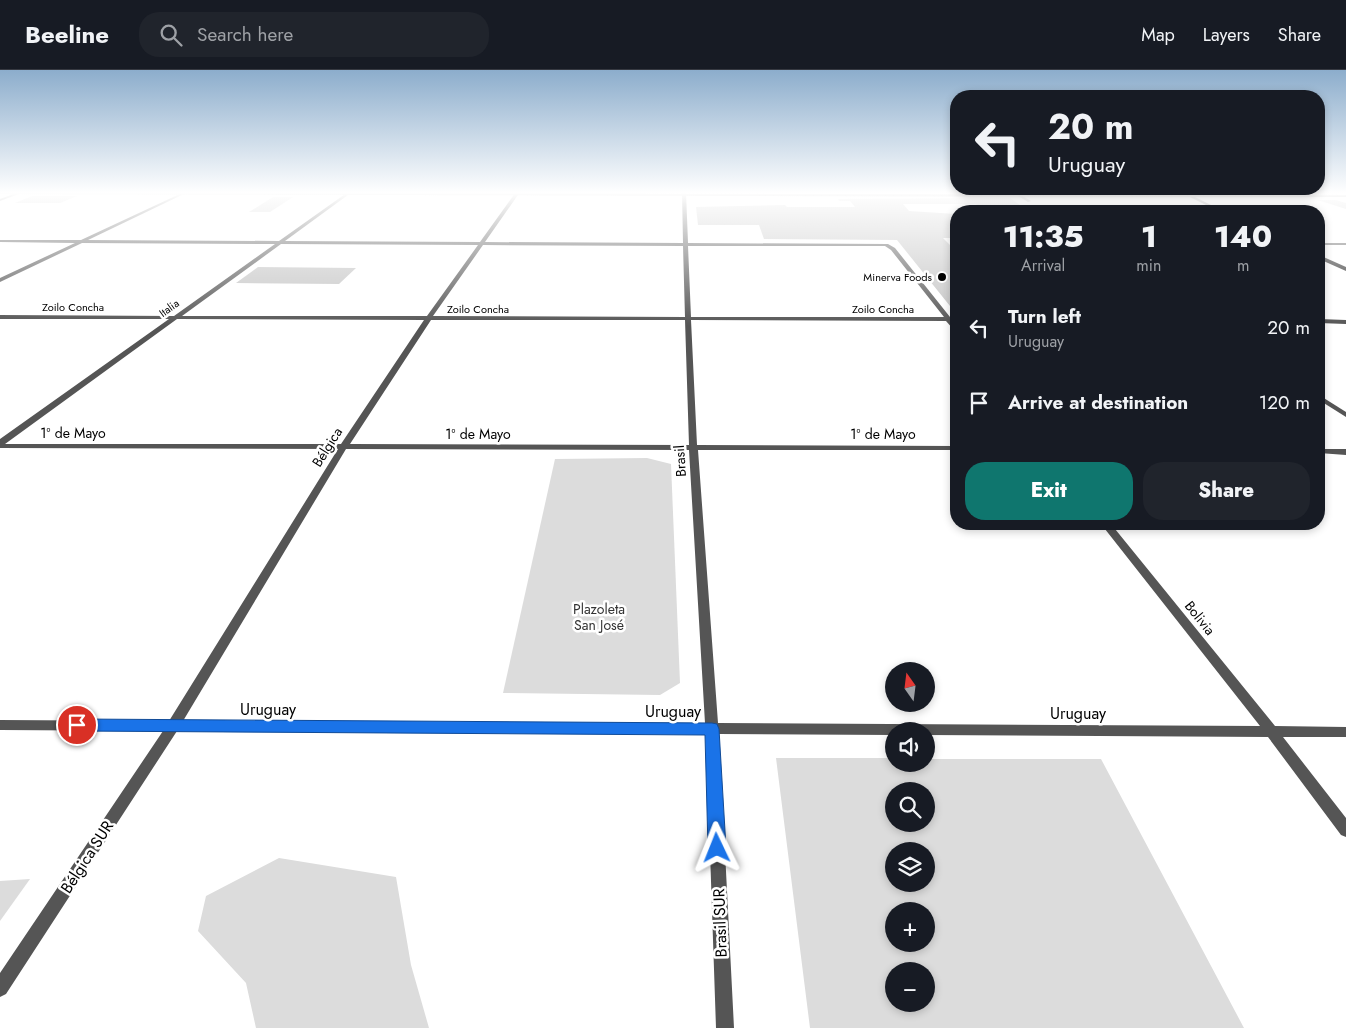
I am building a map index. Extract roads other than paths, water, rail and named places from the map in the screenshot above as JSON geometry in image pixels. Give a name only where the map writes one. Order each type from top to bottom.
[{"type":"main road","points":[[1325,260],[1346,270]]},
{"type":"street","points":[[0,280],[92,237]]},
{"type":"street","name":"Italia","points":[[0,445],[288,237]]},
{"type":"street","name":"Bélgica","points":[[173,726],[342,448],[428,318],[486,237]]},
{"type":"street","name":"Brasil","points":[[685,237],[693,448],[712,729]]},
{"type":"street","points":[[0,242],[886,245],[893,249],[950,316]]},
{"type":"street","points":[[1325,244],[1346,244]]},
{"type":"street","name":"Zoilo Concha","points":[[0,317],[687,320],[950,319]]},
{"type":"street","points":[[1325,321],[1346,322]]},
{"type":"street","points":[[1325,400],[1346,415]]},
{"type":"street","name":"1º de Mayo","points":[[0,445],[342,448],[950,448]]},
{"type":"street","points":[[1325,451],[1346,452]]},
{"type":"street","name":"Bolivia","points":[[1111,530],[1272,732],[1346,830]]},
{"type":"street","name":"Uruguay","points":[[0,725],[1346,732]]},
{"type":"street","name":"Bélgica SUR","points":[[0,988],[173,726]]},
{"type":"street","name":"Brasil SUR","points":[[712,729],[725,1028]]},
{"type":"place","name":"Minerva Foods","points":[[942,277]]},
{"type":"park label","name":"Plazoleta San José","points":[[599,618]]}]
